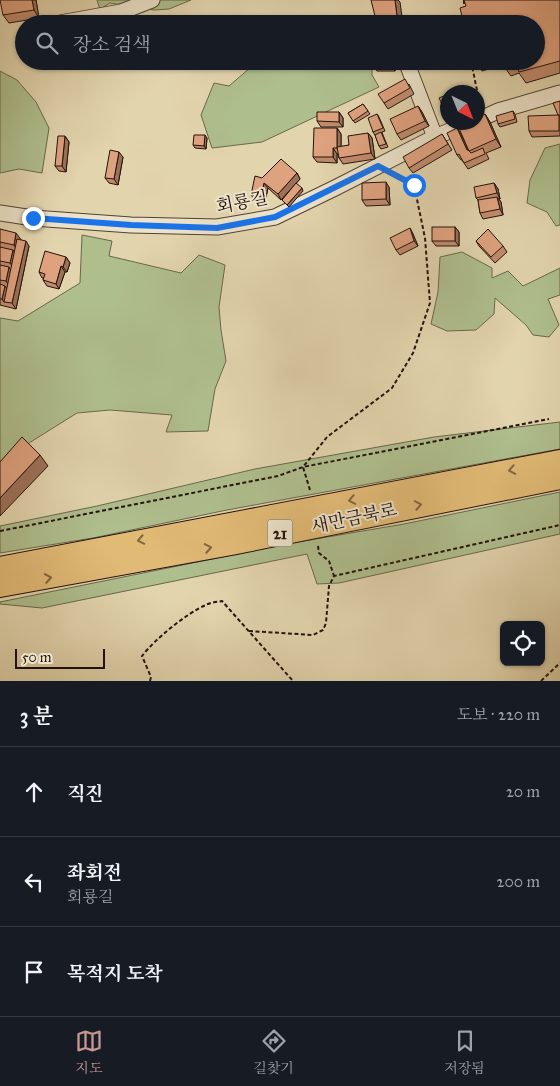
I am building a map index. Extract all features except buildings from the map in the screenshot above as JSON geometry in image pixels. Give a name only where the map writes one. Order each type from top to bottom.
[{"type":"highway","name":"새만금북로","points":[[0,568],[560,461]]},
{"type":"highway","name":"새만금북로","points":[[0,586],[231,544],[560,478]]},
{"type":"street","points":[[104,15],[121,12],[152,0]]},
{"type":"street","points":[[409,70],[435,137]]},
{"type":"street","name":"회룡길","points":[[485,117],[560,93]]},
{"type":"street","name":"회룡길","points":[[0,213],[33,218],[131,225],[217,228],[275,217],[452,130]]},
{"type":"path","points":[[464,0],[464,15]]},
{"type":"path","points":[[471,70],[473,85]]},
{"type":"path","points":[[304,467],[327,437],[392,388],[413,352],[430,303],[425,238],[414,185],[378,166]]},
{"type":"path","points":[[0,531],[278,476],[304,467],[549,419]]},
{"type":"path","points":[[304,467],[310,490]]},
{"type":"path","points":[[334,576],[560,525]]},
{"type":"path","points":[[249,631],[313,635],[323,630],[326,623],[329,586],[334,576],[329,561],[319,553],[318,546]]},
{"type":"path","points":[[150,681],[151,677],[142,656],[148,648],[192,612],[208,604],[222,601],[293,681]]},
{"type":"path","points":[[541,681],[560,663]]},
{"type":"green space","points":[[97,0],[191,0],[169,9],[154,10],[110,3],[100,9]]},
{"type":"green space","points":[[248,70],[372,70],[372,75],[379,87],[262,142],[212,148],[201,115],[214,83],[229,86]]},
{"type":"green space","points":[[0,71],[17,80],[36,102],[49,128],[42,173],[19,169],[0,173]]},
{"type":"green space","points":[[560,144],[560,225],[556,226],[547,212],[527,203],[530,180],[545,148]]},
{"type":"green space","points":[[82,235],[112,241],[109,256],[181,273],[199,255],[225,265],[219,307],[226,361],[215,389],[208,431],[166,432],[172,415],[110,410],[77,413],[29,443],[0,474],[0,318],[18,321],[80,283]]},
{"type":"green space","points":[[462,252],[492,268],[492,278],[508,271],[523,286],[560,268],[560,295],[548,299],[559,325],[549,337],[533,335],[526,325],[495,298],[494,314],[476,330],[447,331],[431,324],[438,292],[440,257]]},
{"type":"green space","points":[[560,422],[560,449],[227,510],[93,538],[0,553],[0,526],[97,506],[255,469],[434,437]]},
{"type":"green space","points":[[560,492],[560,534],[339,583],[317,584],[307,554],[42,608],[0,604],[0,602],[286,544],[404,524]]},
{"type":"route","points":[[33,218],[131,225],[217,228],[275,217],[378,166],[414,185]]}]
